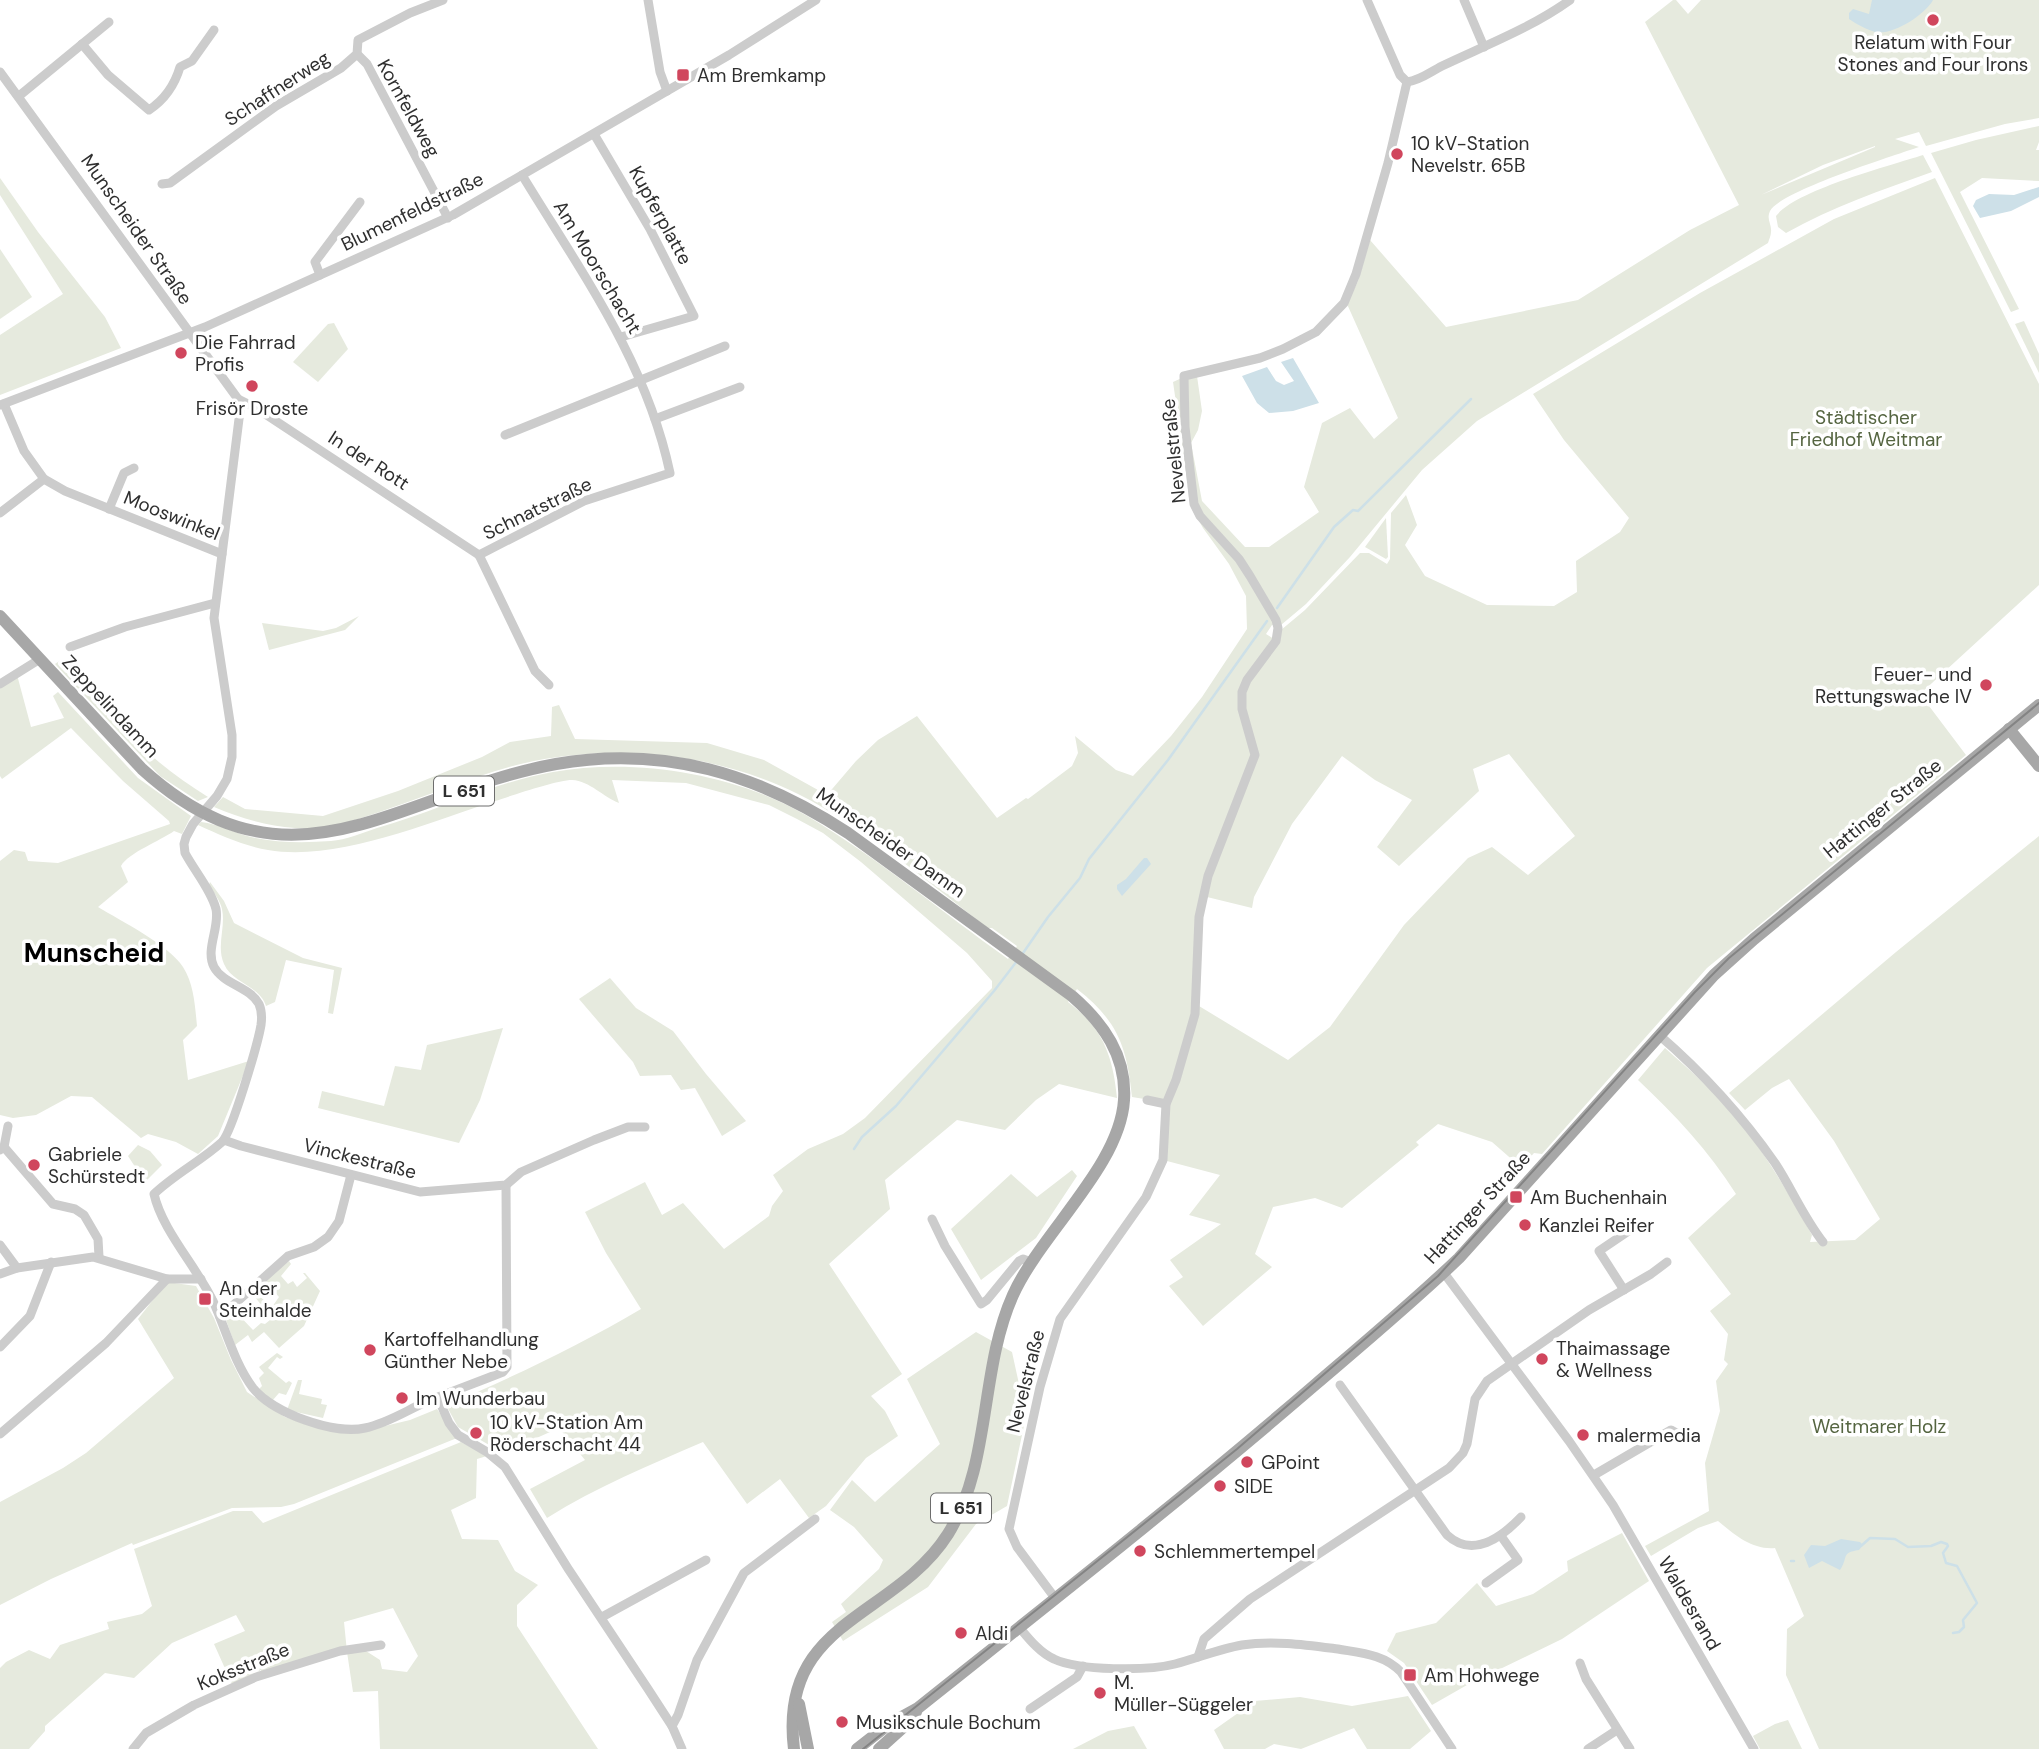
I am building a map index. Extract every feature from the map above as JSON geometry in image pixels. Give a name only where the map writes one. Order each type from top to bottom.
[{"type":"main road","name":"Zeppelindamm","points":[[0,616],[142,769],[203,812]]},
{"type":"main road","name":"Hattinger Straße","points":[[857,1749],[889,1724],[918,1708],[1270,1424],[1444,1273],[1709,981],[1754,939],[2039,705]]},
{"type":"main road","points":[[2009,729],[2039,766]]},
{"type":"main road","name":"Munscheider Damm","points":[[203,812],[264,832],[285,835],[315,834],[359,826],[514,774],[559,764],[626,759],[695,766],[761,785],[810,808],[1072,996],[1099,1022],[1112,1042],[1123,1074],[1123,1109],[1119,1128],[1107,1153],[1031,1262],[1013,1296],[1003,1321],[968,1489],[956,1520],[939,1546],[915,1572],[841,1627],[817,1650],[803,1672],[797,1697],[792,1724],[794,1749]]},
{"type":"main road","points":[[797,1697],[808,1749]]},
{"type":"main road","name":"Hattinger Straße","points":[[879,1749],[910,1721],[918,1708]]},
{"type":"street","name":"Schaffnerweg","points":[[162,184],[170,183],[276,106],[341,68],[357,54],[358,40],[410,13],[443,0]]},
{"type":"street","points":[[648,0],[660,72],[667,92]]},
{"type":"street","name":"Blumenfeldstraße","points":[[2,404],[189,333],[448,218],[667,92],[816,0]]},
{"type":"street","points":[[1367,0],[1400,75],[1407,82],[1416,81],[1530,25],[1570,0]]},
{"type":"street","points":[[1464,0],[1484,47]]},
{"type":"street","points":[[19,96],[109,22]]},
{"type":"street","points":[[82,44],[108,75],[149,110],[158,104],[176,80],[180,67],[192,61],[214,30]]},
{"type":"street","name":"Kornfeldweg","points":[[357,54],[367,64],[448,218]]},
{"type":"street","name":"Munscheider Straße","points":[[0,72],[237,399]]},
{"type":"street","name":"Nevelstraße","points":[[1055,1598],[1022,1554],[1011,1535],[1010,1523],[1040,1387],[1060,1319],[1146,1198],[1163,1160],[1166,1104],[1176,1080],[1195,1014],[1199,916],[1208,876],[1255,755],[1242,709],[1242,692],[1247,680],[1276,641],[1278,628],[1276,620],[1239,559],[1200,516],[1194,504],[1185,427],[1184,376],[1260,358],[1283,349],[1316,332],[1344,303],[1356,274],[1388,163],[1407,82]]},
{"type":"street","name":"Kupferplatte","points":[[594,134],[650,229],[694,316],[621,337]]},
{"type":"street","name":"Am Moorschacht","points":[[522,176],[621,337],[655,419],[670,473]]},
{"type":"street","points":[[320,275],[315,262],[360,202]]},
{"type":"street","points":[[505,435],[725,346]]},
{"type":"street","points":[[655,419],[740,387]]},
{"type":"street","points":[[237,399],[240,423],[214,618],[232,735],[232,757],[227,779],[217,796],[193,824],[184,844],[185,853],[216,911],[213,966],[254,997],[261,1013],[255,1049],[224,1140],[153,1195],[168,1228],[201,1279],[237,1360],[254,1389],[291,1416],[362,1429],[503,1372],[507,1367],[506,1185]]},
{"type":"street","name":"In der Rott","points":[[237,399],[278,422],[480,555]]},
{"type":"street","name":"Mooswinkel","points":[[2,404],[24,451],[44,479],[65,491],[222,554]]},
{"type":"street","name":"Mooswinkel","points":[[109,509],[124,473],[134,468]]},
{"type":"street","name":"Schnatstraße","points":[[549,685],[536,671],[480,555],[584,501],[670,473]]},
{"type":"street","points":[[0,513],[44,479]]},
{"type":"street","points":[[70,647],[125,627],[215,603]]},
{"type":"street","points":[[0,684],[40,659]]},
{"type":"street","points":[[1659,1035],[1701,1074],[1752,1132],[1776,1165],[1823,1242]]},
{"type":"street","points":[[1147,1100],[1166,1104]]},
{"type":"street","points":[[8,1126],[2,1148],[52,1205],[75,1209],[84,1215],[98,1240],[99,1257]]},
{"type":"street","name":"Vinckestraße","points":[[224,1140],[420,1192],[506,1185],[521,1172],[594,1140],[628,1127],[645,1127]]},
{"type":"street","points":[[220,1317],[288,1256],[314,1247],[328,1237],[339,1221],[351,1175]]},
{"type":"street","name":"Munscheider Damm","points":[[932,1219],[945,1246],[981,1304],[1019,1261],[1023,1259],[1031,1262]]},
{"type":"street","points":[[1624,1290],[1600,1251],[1630,1230]]},
{"type":"street","points":[[0,1245],[18,1268]]},
{"type":"street","points":[[0,1274],[51,1262],[99,1257],[167,1279],[201,1279]]},
{"type":"street","points":[[0,1347],[30,1316],[51,1262]]},
{"type":"street","points":[[1198,1657],[1200,1646],[1213,1631],[1250,1599],[1449,1468],[1463,1453],[1469,1437],[1477,1394],[1487,1381],[1589,1310],[1667,1262]]},
{"type":"street","name":"Waldesrand","points":[[1444,1273],[1594,1475],[1754,1749]]},
{"type":"street","points":[[0,1434],[106,1343],[167,1279]]},
{"type":"street","points":[[1340,1385],[1447,1535],[1455,1542],[1486,1544],[1500,1536],[1521,1517]]},
{"type":"street","points":[[438,1398],[449,1423],[458,1435],[488,1452],[505,1466],[671,1727],[682,1749]]},
{"type":"street","points":[[1594,1475],[1671,1430],[1680,1436],[1691,1437]]},
{"type":"street","points":[[671,1727],[678,1715],[697,1660],[744,1573],[815,1519]]},
{"type":"street","points":[[1486,1583],[1518,1560],[1500,1536]]},
{"type":"street","points":[[602,1617],[706,1560]]},
{"type":"street","points":[[1019,1627],[1046,1655],[1061,1662],[1083,1666],[1153,1668],[1239,1646],[1271,1643],[1346,1651],[1385,1659],[1401,1672],[1452,1749]]},
{"type":"street","points":[[1213,1631],[1212,1643],[1216,1652]]},
{"type":"street","name":"Koksstraße","points":[[133,1749],[146,1732],[194,1705],[256,1677],[340,1651],[381,1645]]},
{"type":"street","points":[[1580,1663],[1586,1679],[1630,1749]]},
{"type":"street","points":[[1030,1709],[1077,1677],[1083,1666]]},
{"type":"street","points":[[1588,1749],[1617,1730]]},
{"type":"green space","name":"Städtischer Friedhof Weitmar","points":[[1673,0],[1688,14],[1701,0],[2039,0],[2039,118],[2005,124],[1926,146],[1919,132],[1895,139],[1919,147],[1815,184],[1778,203],[1769,214],[1771,232],[1768,243],[1477,421],[1422,470],[1350,557],[1306,604],[1281,625],[1272,625],[1266,634],[1277,641],[1281,630],[1305,610],[1360,553],[1369,553],[1387,564],[1390,559],[1391,513],[1406,495],[1417,525],[1405,545],[1425,576],[1487,605],[1554,606],[1577,592],[1576,561],[1620,532],[1629,518],[1564,440],[1533,394],[1700,293],[1834,219],[1935,178],[2039,384],[2039,585],[1920,694],[1966,755],[1707,968],[1542,1154],[1534,1153],[1527,1161],[1522,1157],[1516,1163],[1492,1142],[1438,1124],[1416,1142],[1419,1145],[1342,1208],[1315,1198],[1273,1207],[1255,1254],[1272,1267],[1203,1326],[1169,1286],[1183,1277],[1170,1260],[1221,1224],[1189,1215],[1220,1175],[1167,1161],[1169,1103],[1132,1097],[1127,1064],[1118,1036],[1102,1012],[1077,989],[1068,1002],[1090,1022],[1104,1044],[1113,1069],[1117,1098],[1059,1084],[1036,1100],[1005,1130],[957,1120],[885,1180],[890,1209],[829,1264],[902,1374],[871,1396],[885,1411],[898,1436],[866,1458],[826,1506],[809,1518],[780,1479],[747,1504],[703,1442],[604,1486],[547,1518],[530,1489],[585,1460],[559,1428],[503,1453],[458,1427],[446,1405],[594,1336],[641,1309],[606,1253],[585,1212],[645,1182],[662,1215],[683,1203],[724,1249],[769,1216],[772,1206],[783,1191],[773,1175],[808,1149],[843,1134],[865,1118],[992,988],[992,981],[967,953],[823,833],[769,805],[686,783],[612,780],[619,803],[585,783],[565,781],[522,792],[383,838],[323,850],[268,850],[232,840],[198,825],[201,822],[208,823],[271,840],[331,841],[348,838],[509,783],[553,772],[618,767],[686,773],[751,790],[809,817],[885,868],[1008,959],[1017,946],[992,928],[988,928],[848,823],[798,794],[767,780],[702,761],[635,753],[601,753],[534,761],[479,776],[354,820],[319,828],[274,825],[214,807],[223,797],[245,809],[323,816],[398,791],[482,757],[510,742],[551,736],[552,707],[559,705],[575,739],[707,743],[764,760],[827,795],[878,740],[917,716],[997,818],[1072,766],[1078,753],[1075,736],[1116,770],[1133,776],[1171,736],[1202,697],[1247,629],[1246,596],[1229,564],[1191,507],[1173,382],[1184,377],[1197,376],[1202,411],[1198,430],[1191,443],[1202,501],[1245,547],[1269,547],[1319,512],[1304,487],[1322,423],[1350,408],[1374,439],[1398,418],[1347,304],[1358,281],[1370,240],[1446,327],[1578,300],[1690,230],[1739,205],[1645,22]],"holes":[[[1875,147],[1761,195],[1823,165]],[[1242,704],[1258,755],[1221,842],[1207,897],[1252,908],[1254,897],[1292,824],[1342,756],[1375,780],[1412,800],[1377,847],[1399,866],[1479,791],[1473,769],[1509,754],[1575,836],[1528,875],[1492,847],[1468,858],[1404,925],[1330,1027],[1288,1060],[1199,1006],[1192,1006],[1195,931],[1206,875],[1253,756],[1239,708]]]},
{"type":"green space","points":[[2039,126],[2036,150],[2039,150],[2039,181],[1982,178],[1960,192],[2019,309],[2011,312],[1931,153]]},
{"type":"green space","points":[[1923,155],[1932,172],[1839,207],[1786,233],[1778,227],[1776,216],[1803,197],[1844,180]]},
{"type":"green space","points":[[0,178],[38,232],[105,317],[121,348],[0,395],[0,335],[63,294],[0,195]]},
{"type":"green space","points":[[0,249],[32,297],[0,319]]},
{"type":"green space","points":[[2024,321],[2039,354],[2039,373],[2015,324]]},
{"type":"green space","points":[[334,323],[348,349],[318,382],[293,362],[328,324]]},
{"type":"green space","points":[[1386,518],[1388,557],[1386,559],[1365,547]]},
{"type":"green space","points":[[359,616],[345,630],[269,650],[262,623],[323,631],[336,628]]},
{"type":"green space","points":[[61,660],[151,755],[208,797],[198,801],[160,776],[55,664]]},
{"type":"green space","points":[[16,671],[31,727],[64,718],[53,696],[58,692],[138,778],[191,816],[182,834],[174,831],[125,861],[121,866],[128,882],[98,907],[167,950],[187,974],[197,1026],[183,1040],[188,1080],[249,1061],[218,1136],[198,1154],[176,1142],[148,1134],[141,1138],[92,1097],[71,1096],[36,1115],[13,1118],[0,1115],[0,861],[14,850],[25,852],[28,861],[58,863],[170,824],[71,728],[2,779],[0,680]]},
{"type":"green space","name":"Weitmarer Holz","points":[[2039,836],[2039,1749],[1819,1749],[1786,1675],[1787,1629],[1804,1616],[1775,1548],[1751,1544],[1718,1521],[1698,1528],[1651,1556],[1645,1546],[1709,1511],[1705,1463],[1720,1411],[1716,1381],[1728,1364],[1724,1360],[1728,1334],[1710,1311],[1731,1294],[1688,1238],[1736,1194],[1691,1134],[1638,1080],[1665,1048],[1713,1092],[1749,1134],[1812,1235],[1810,1242],[1855,1240],[1880,1219],[1834,1141],[1789,1079],[1772,1088],[1745,1110],[1729,1093]]},
{"type":"green space","points":[[210,882],[224,901],[234,923],[303,958],[342,968],[333,1014],[328,1013],[334,970],[286,960],[275,1002],[266,1006],[258,994],[233,976],[222,957],[222,909],[209,885]]},
{"type":"green space","points":[[610,978],[636,1008],[673,1031],[746,1121],[722,1136],[695,1088],[681,1090],[671,1075],[640,1076],[633,1062],[579,999]]},
{"type":"green space","points":[[503,1028],[480,1100],[459,1143],[318,1108],[322,1091],[384,1106],[395,1066],[421,1070],[427,1045]]},
{"type":"green space","points":[[138,1145],[150,1151],[162,1165],[145,1182],[128,1156]]},
{"type":"green space","points":[[1072,1170],[1077,1176],[1036,1238],[981,1280],[951,1229],[1011,1174],[1037,1197]]},
{"type":"green space","points":[[289,1261],[291,1264],[281,1276],[288,1284],[293,1281],[297,1287],[307,1278],[305,1273],[320,1291],[304,1326],[279,1348],[264,1332],[252,1342],[248,1335],[235,1345],[226,1320],[234,1310],[253,1330],[270,1320],[260,1309],[262,1306],[255,1297],[257,1294],[272,1307],[279,1297],[264,1280]]},
{"type":"green space","points":[[167,1282],[196,1286],[214,1318],[247,1392],[285,1417],[315,1427],[385,1426],[437,1409],[457,1438],[294,1504],[281,1507],[232,1508],[133,1545],[132,1543],[0,1605],[0,1502],[86,1453],[174,1378],[138,1319]]},
{"type":"green space","points":[[976,1332],[1012,1352],[1026,1416],[1007,1506],[976,1524],[928,1587],[843,1641],[832,1622],[846,1612],[841,1604],[879,1569],[883,1560],[854,1527],[830,1510],[852,1480],[875,1502],[940,1444],[907,1379]]},
{"type":"green space","points":[[277,1353],[283,1357],[277,1357],[268,1368],[286,1383],[292,1383],[286,1395],[279,1393],[272,1401],[259,1389],[262,1386],[259,1378],[264,1373],[259,1367]]},
{"type":"green space","points":[[298,1380],[302,1380],[299,1394],[322,1399],[321,1404],[327,1405],[323,1418],[287,1410]]},
{"type":"green space","points":[[461,1442],[487,1456],[477,1459],[476,1498],[451,1510],[462,1539],[498,1540],[515,1571],[538,1585],[517,1605],[517,1626],[598,1749],[380,1749],[378,1691],[353,1692],[347,1652],[262,1678],[261,1670],[232,1684],[214,1644],[245,1631],[236,1615],[172,1643],[134,1678],[105,1673],[45,1726],[45,1731],[29,1749],[0,1749],[0,1668],[6,1662],[29,1650],[50,1659],[60,1645],[109,1629],[107,1622],[142,1614],[152,1606],[134,1549],[233,1511],[252,1511],[263,1523]],"holes":[[[393,1608],[418,1656],[407,1672],[382,1669],[380,1660],[366,1651],[347,1652],[344,1622]]]},
{"type":"green space","points":[[1622,1533],[1649,1581],[1562,1639],[1432,1705],[1404,1663],[1387,1651],[1396,1633],[1436,1623],[1477,1583],[1496,1606],[1533,1594],[1568,1571],[1567,1561]]},
{"type":"green space","points":[[1408,1696],[1431,1731],[1410,1749],[1367,1749],[1354,1728],[1301,1749],[1274,1744],[1265,1749],[1224,1749],[1214,1730],[1255,1701],[1300,1697],[1352,1706]]},
{"type":"green space","points":[[1788,1720],[1802,1749],[1760,1749],[1753,1736]]},
{"type":"green space","points":[[1134,1726],[1147,1749],[1073,1749],[1108,1731]]},
{"type":"shaded area","points":[[1872,0],[1933,0],[1923,12],[1899,28],[1875,32],[1849,19],[1849,13],[1853,9],[1869,14]]},
{"type":"shaded area","points":[[2039,187],[2039,197],[2011,211],[1980,218],[1973,206],[1976,200],[1989,194],[2014,195]]},
{"type":"shaded area","points":[[1293,358],[1319,403],[1293,411],[1269,413],[1257,403],[1242,376],[1267,367],[1276,381],[1284,385],[1294,381],[1281,362]]},
{"type":"shaded area","points":[[1144,858],[1151,864],[1122,896],[1117,885],[1126,879]]},
{"type":"shaded area","points":[[1841,1539],[1860,1542],[1863,1545],[1859,1550],[1847,1554],[1840,1570],[1822,1561],[1809,1568],[1804,1555],[1811,1545],[1825,1546]]},
{"type":"waterway","points":[[1277,608],[1334,527],[1353,510],[1358,511],[1471,399]]},
{"type":"waterway","points":[[1021,956],[1080,878],[1089,859],[1168,760],[1267,621]]},
{"type":"waterway","points":[[854,1149],[862,1137],[896,1106],[1017,961]]},
{"type":"waterway","points":[[1861,1546],[1870,1538],[1895,1539],[1908,1547],[1931,1546],[1941,1542],[1947,1544],[1943,1553],[1946,1563],[1957,1566],[1977,1603],[1963,1620],[1964,1627],[1953,1633]]},
{"type":"tram line","points":[[863,1749],[1237,1449],[1438,1276],[1695,992],[1729,958],[2039,703]]},
{"type":"place","name":"Relatum with Four Stones and Four Irons","points":[[1933,20]]},
{"type":"place","name":"Am Bremkamp","points":[[683,75]]},
{"type":"place","name":"10 kV-Station Nevelstr. 65B","points":[[1397,154]]},
{"type":"place","name":"Die Fahrrad Profis","points":[[181,353]]},
{"type":"place","name":"Frisör Droste","points":[[252,386]]},
{"type":"place","name":"Feuer- und Rettungswache IV","points":[[1986,685]]},
{"type":"place","name":"Gabriele Schürstedt","points":[[34,1165]]},
{"type":"place","name":"Am Buchenhain","points":[[1516,1197]]},
{"type":"place","name":"Kanzlei Reifer","points":[[1525,1225]]},
{"type":"place","name":"An der Steinhalde","points":[[205,1299]]},
{"type":"place","name":"Kartoffelhandlung Günther Nebe","points":[[370,1350]]},
{"type":"place","name":"Thaimassage & Wellness","points":[[1542,1359]]},
{"type":"place","name":"Im Wunderbau","points":[[402,1398]]},
{"type":"place","name":"10 kV-Station Am Röderschacht 44","points":[[476,1433]]},
{"type":"place","name":"malermedia","points":[[1583,1435]]},
{"type":"place","name":"GPoint","points":[[1247,1462]]},
{"type":"place","name":"SIDE","points":[[1220,1486]]},
{"type":"place","name":"Schlemmertempel","points":[[1140,1551]]},
{"type":"place","name":"Aldi","points":[[961,1633]]},
{"type":"place","name":"Am Hohwege","points":[[1410,1675]]},
{"type":"place","name":"M. Müller-Süggeler","points":[[1100,1693]]},
{"type":"place","name":"Musikschule Bochum","points":[[842,1722]]},
{"type":"district","name":"Munscheid","points":[[94,953]]}]
